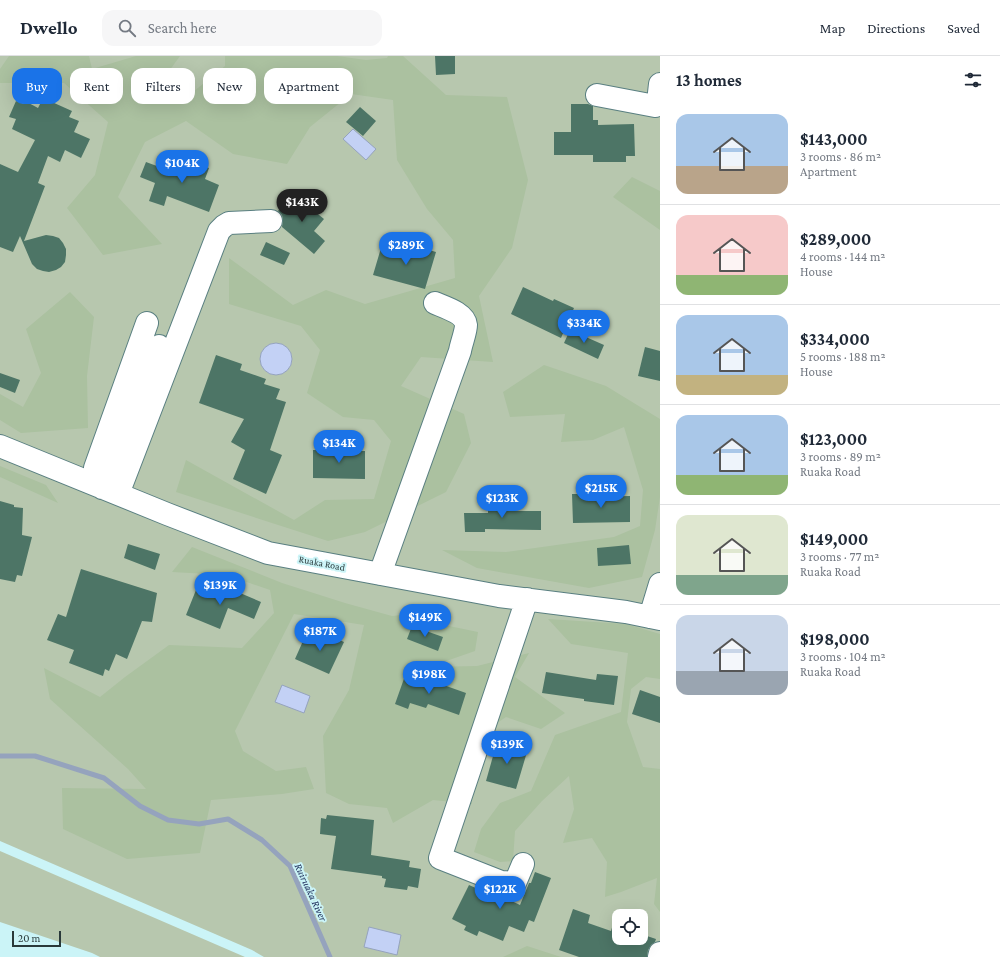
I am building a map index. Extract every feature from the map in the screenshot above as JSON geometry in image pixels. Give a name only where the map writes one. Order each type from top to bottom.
[{"type":"street","points":[[597,96],[655,106],[658,102],[660,84]]},
{"type":"street","points":[[103,488],[220,231],[229,223],[271,221]]},
{"type":"street","points":[[103,488],[209,222]]},
{"type":"street","points":[[380,574],[460,351],[466,325],[457,313],[435,303]]},
{"type":"street","points":[[103,488],[147,323]]},
{"type":"street","name":"Ruaka Road","points":[[0,446],[268,553],[499,596],[655,618]]},
{"type":"street","points":[[655,618],[660,584]]},
{"type":"street","points":[[523,864],[515,883],[508,883],[501,882],[440,858],[527,599]]},
{"type":"street","points":[[658,957],[660,953]]},
{"type":"green space","points":[[0,56],[660,56],[660,957],[264,957],[252,950],[0,841]]},
{"type":"green space","points":[[9,56],[89,56],[92,68],[70,68],[70,88],[62,83],[62,68],[12,68],[12,83],[0,83],[0,69]]},
{"type":"green space","points":[[136,56],[180,56],[171,68],[131,68],[131,104],[195,104],[195,90],[203,84],[203,104],[256,104],[256,68],[223,68],[225,66],[225,56],[337,56],[366,60],[387,58],[388,56],[403,56],[446,95],[507,97],[528,180],[512,248],[479,296],[493,362],[421,357],[401,386],[464,414],[471,443],[446,492],[365,532],[328,541],[176,492],[186,460],[294,520],[325,500],[374,499],[391,441],[374,420],[343,417],[307,393],[320,350],[301,326],[229,304],[229,258],[293,305],[326,290],[365,304],[455,278],[453,240],[427,209],[397,160],[393,100],[353,94],[353,68],[264,68],[264,104],[339,104],[310,127],[287,164],[233,154],[186,121],[145,142],[118,197],[162,244],[103,255],[67,208],[95,175],[108,122],[88,104],[123,104],[123,68],[95,68]]},
{"type":"green space","points":[[632,177],[660,191],[660,230],[613,197]]},
{"type":"green space","points":[[70,292],[94,317],[87,376],[88,428],[21,433],[0,420],[0,394],[23,407],[41,373],[26,329]]},
{"type":"green space","points":[[544,365],[606,386],[660,419],[660,497],[655,530],[642,577],[589,588],[477,568],[442,550],[506,552],[614,537],[640,526],[643,490],[624,427],[593,440],[561,442],[565,414],[510,417],[503,392]]},
{"type":"green space","points":[[0,466],[46,485],[58,503],[0,477]]},
{"type":"green space","points":[[192,547],[282,583],[345,603],[392,616],[412,614],[449,626],[478,632],[475,651],[429,667],[477,666],[529,653],[515,677],[565,713],[541,729],[506,717],[470,741],[472,804],[433,800],[393,823],[387,808],[349,804],[326,793],[323,736],[349,690],[364,625],[294,614],[235,731],[243,751],[276,771],[306,767],[314,789],[282,794],[211,800],[200,853],[127,859],[63,829],[62,788],[146,789],[128,769],[50,699],[44,668],[100,697],[169,645],[242,648],[274,613],[270,590],[226,575],[172,572]]},
{"type":"green space","points":[[548,619],[626,624],[660,634],[660,679],[646,677],[631,689],[627,722],[643,767],[660,769],[660,912],[654,904],[657,878],[605,897],[607,862],[592,838],[563,843],[574,809],[569,776],[542,801],[515,831],[513,861],[500,862],[474,852],[481,829],[500,803],[531,791],[555,735],[621,712],[628,653],[571,644]]},
{"type":"green space","points":[[0,851],[245,957],[100,957],[0,922]]},
{"type":"green space","points":[[527,946],[561,957],[503,957]]},
{"type":"water","points":[[353,129],[376,149],[366,160],[343,139]]},
{"type":"water","points":[[276,343],[285,346],[289,350],[292,359],[289,368],[285,372],[276,375],[267,372],[263,368],[260,359],[263,350],[267,346]]},
{"type":"water","points":[[282,685],[310,696],[304,713],[275,702]]},
{"type":"water","points":[[369,927],[401,935],[397,955],[364,947]]},
{"type":"building","points":[[435,56],[455,56],[455,74],[436,75]]},
{"type":"building","points":[[15,104],[31,104],[38,108],[40,104],[56,104],[72,111],[69,117],[79,121],[74,132],[90,139],[81,158],[65,150],[60,162],[48,156],[38,183],[45,186],[24,241],[46,235],[59,238],[66,249],[65,262],[61,267],[49,272],[37,269],[32,264],[20,236],[13,252],[0,247],[0,164],[18,172],[35,140],[12,129],[16,119],[9,117]]},
{"type":"building","points":[[571,104],[588,104],[593,106],[593,120],[598,120],[598,125],[634,124],[635,156],[626,156],[626,162],[593,162],[593,155],[554,155],[554,132],[571,132]]},
{"type":"building","points":[[360,107],[376,121],[363,136],[346,122]]},
{"type":"building","points":[[179,156],[209,168],[205,179],[219,185],[209,212],[167,196],[164,206],[149,201],[155,183],[140,177],[146,162],[173,172]]},
{"type":"building","points":[[292,193],[324,219],[314,231],[325,241],[314,254],[282,227],[282,215],[278,211]]},
{"type":"building","points":[[266,242],[290,253],[284,265],[260,255]]},
{"type":"building","points":[[412,245],[436,252],[425,289],[373,275],[381,248],[409,255]]},
{"type":"building","points":[[523,287],[553,301],[554,299],[574,308],[561,338],[511,314]]},
{"type":"building","points":[[570,330],[604,345],[598,359],[564,343]]},
{"type":"building","points":[[645,347],[660,351],[660,381],[638,376]]},
{"type":"building","points":[[216,355],[242,364],[240,370],[266,379],[264,384],[280,389],[276,399],[286,402],[270,450],[282,455],[266,494],[233,479],[245,450],[231,442],[244,419],[199,403]]},
{"type":"building","points":[[0,373],[20,380],[15,393],[0,387]]},
{"type":"building","points":[[313,450],[365,451],[365,479],[313,478]]},
{"type":"building","points":[[572,494],[592,494],[590,497],[630,496],[630,522],[573,523]]},
{"type":"building","points":[[488,500],[513,501],[513,511],[541,511],[541,530],[485,529],[485,532],[465,532],[464,513],[488,513]]},
{"type":"building","points":[[0,501],[14,505],[14,507],[23,508],[22,535],[32,537],[22,576],[17,575],[15,582],[0,579]]},
{"type":"building","points":[[128,544],[160,554],[155,570],[124,558]]},
{"type":"building","points":[[629,545],[631,564],[598,566],[597,548]]},
{"type":"building","points":[[81,569],[157,593],[152,622],[142,621],[127,659],[116,654],[109,671],[105,669],[103,676],[69,663],[74,650],[47,640],[58,614],[66,617]]},
{"type":"building","points":[[198,585],[230,597],[233,590],[261,602],[254,619],[228,608],[220,629],[186,615]]},
{"type":"building","points":[[412,626],[443,637],[438,651],[407,639]]},
{"type":"building","points":[[317,630],[344,642],[329,674],[295,659],[303,641],[311,644]]},
{"type":"building","points":[[546,672],[596,680],[597,674],[618,676],[614,705],[542,693]]},
{"type":"building","points":[[406,673],[434,684],[435,682],[466,693],[459,715],[428,704],[426,708],[410,703],[408,709],[395,704]]},
{"type":"building","points":[[640,690],[660,697],[660,723],[632,714]]},
{"type":"building","points":[[507,738],[521,741],[519,750],[527,752],[516,789],[486,781],[495,749],[503,751]]},
{"type":"building","points":[[327,815],[374,820],[371,855],[410,861],[409,867],[421,869],[418,888],[408,886],[407,890],[384,887],[386,879],[382,878],[382,876],[331,869],[336,836],[320,834],[321,818],[326,819]]},
{"type":"building","points":[[535,872],[551,878],[534,922],[529,920],[524,932],[509,926],[503,941],[479,931],[477,936],[464,930],[466,926],[452,919],[469,885],[498,898],[499,895],[520,905]]},
{"type":"building","points":[[573,909],[590,915],[588,923],[611,931],[612,928],[612,945],[648,945],[648,936],[656,939],[648,950],[647,957],[579,957],[559,950]]},
{"type":"waterway","name":"Ruiruaka River","points":[[0,756],[35,756],[104,778],[140,806],[168,820],[199,824],[228,819],[262,840],[290,866],[330,957]]}]
